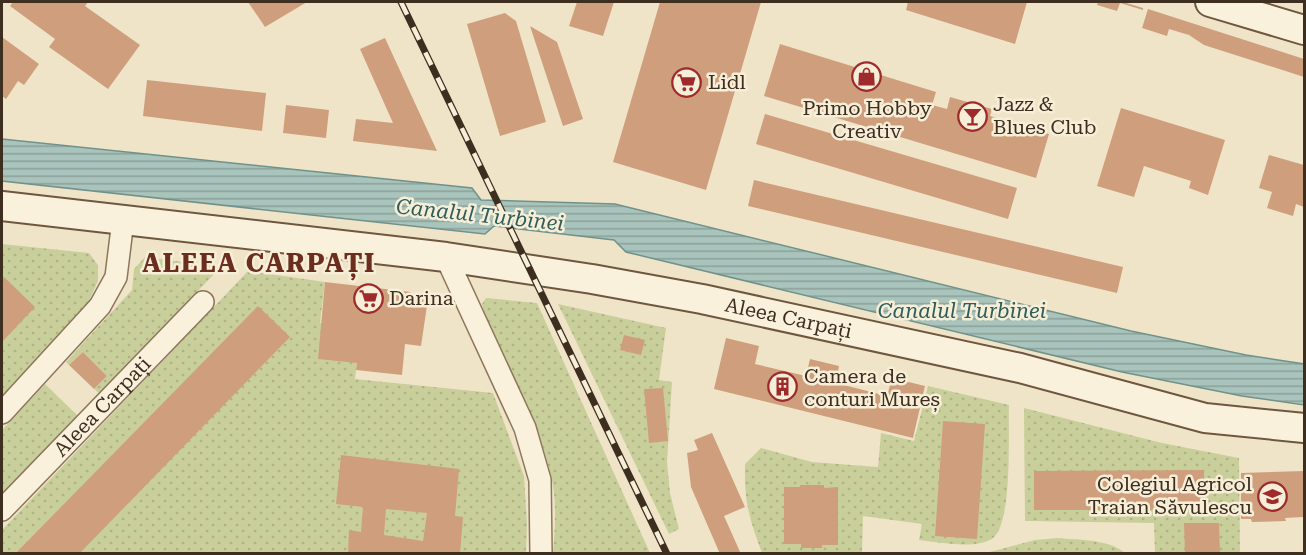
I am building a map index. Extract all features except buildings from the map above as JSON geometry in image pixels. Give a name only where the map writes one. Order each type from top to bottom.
[{"type":"street","points":[[1210,2],[1305,30]]},
{"type":"street","name":"Aleea Carpați","points":[[2,206],[446,257],[592,279],[702,299],[1020,368],[1205,418],[1305,428]]},
{"type":"street","points":[[2,413],[100,306],[116,277],[123,220]]},
{"type":"street","points":[[446,257],[525,428],[540,480],[540,554]]},
{"type":"street","name":"Aleea Carpați","points":[[2,510],[203,302]]},
{"type":"green space","points":[[2,244],[89,253],[98,265],[98,281],[85,310],[2,398]]},
{"type":"green space","points":[[145,257],[221,267],[99,393],[94,389],[107,376],[83,352],[69,365],[66,362],[132,290],[134,269]]},
{"type":"green space","points":[[248,271],[325,282],[320,323],[323,323],[357,363],[355,379],[493,393],[524,476],[526,554],[2,554],[2,530]]},
{"type":"green space","points":[[486,298],[537,303],[650,553],[553,553],[555,504],[551,476],[531,415],[486,319],[482,304]]},
{"type":"green space","points":[[558,304],[666,328],[659,380],[672,382],[667,462],[670,493],[679,529],[669,534]]},
{"type":"green space","points":[[45,384],[78,416],[2,495],[2,430]]},
{"type":"green space","points":[[928,386],[1009,405],[1007,496],[999,529],[993,538],[977,544],[919,540],[922,524],[863,516],[862,553],[762,553],[748,509],[745,464],[761,448],[812,462],[878,467],[881,433],[914,441]]},
{"type":"green space","points":[[1024,408],[1162,443],[1239,458],[1240,553],[1155,553],[1154,523],[1025,521]]},
{"type":"green space","points":[[1058,538],[1111,545],[1125,553],[986,553],[1035,540]]},
{"type":"water","name":"Canalul Turbinei","points":[[2,139],[472,188],[481,200],[615,204],[1131,331],[1246,355],[1304,364],[1304,405],[1242,396],[1122,372],[626,252],[614,240],[494,226],[485,234],[2,181]]},
{"type":"railway","points":[[401,2],[667,554]]},
{"type":"place","name":"Primo Hobby Creativ","points":[[867,77]]},
{"type":"place","name":"Lidl","points":[[687,82]]},
{"type":"place","name":"Jazz & Blues Club","points":[[972,116]]},
{"type":"place","name":"Darina","points":[[368,298]]},
{"type":"place","name":"Camera de conturi Mureș","points":[[783,387]]},
{"type":"place","name":"Colegiul Agricol Traian Săvulescu","points":[[1273,496]]},
{"type":"district","name":"ALEEA CARPAȚI","points":[[259,263]]}]
